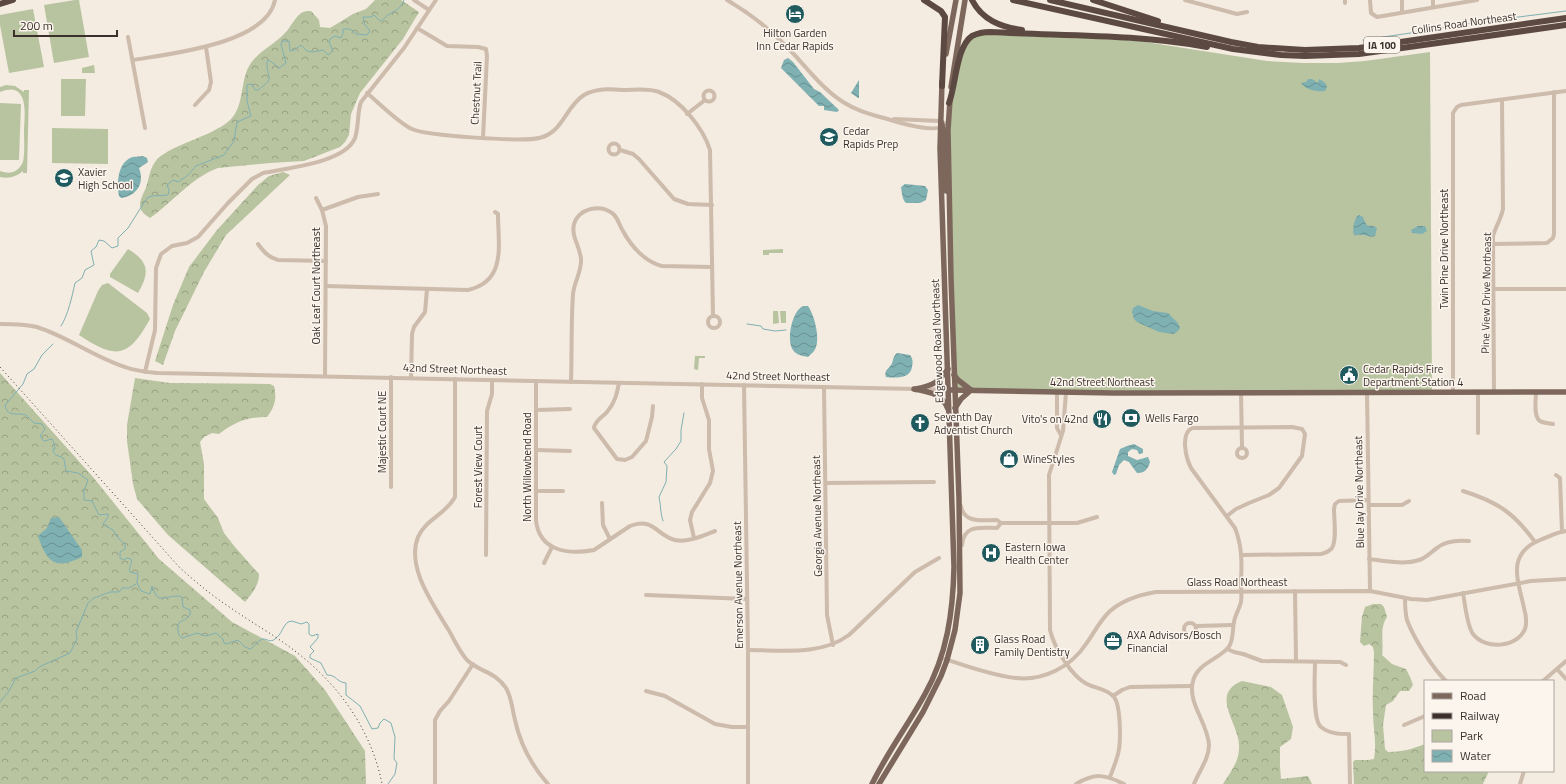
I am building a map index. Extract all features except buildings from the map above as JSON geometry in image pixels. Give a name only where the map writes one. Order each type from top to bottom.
[{"type":"highway","points":[[0,4],[13,0]]},
{"type":"highway","points":[[924,0],[941,11],[945,17],[942,86]]},
{"type":"highway","points":[[972,0],[982,14],[995,23],[1003,26],[1025,30],[1087,36]]},
{"type":"highway","name":"Collins Road Northeast","points":[[1013,0],[1210,44],[1258,53],[1305,56],[1359,54],[1566,25]]},
{"type":"highway","name":"IA 100","points":[[1050,0],[1198,34]]},
{"type":"highway","points":[[1093,0],[1198,34]]},
{"type":"highway","name":"Collins Road Northeast","points":[[1198,34],[1258,46],[1323,50],[1387,45],[1566,18]]},
{"type":"highway","points":[[949,103],[954,91],[959,56],[963,47],[973,36],[982,32],[1136,38],[1182,43],[1255,55],[1305,56]]},
{"type":"main road","name":"Edgewood Road Northeast","points":[[872,784],[926,693],[941,658],[949,628],[954,590],[949,412],[954,375],[950,207],[944,127],[940,121],[942,86],[947,48],[956,0]]},
{"type":"main road","name":"Edgewood Road Northeast","points":[[879,784],[932,696],[947,660],[958,612],[961,553],[955,408],[948,369],[944,127],[965,0]]},
{"type":"main road","points":[[914,389],[937,382],[948,369]]},
{"type":"main road","points":[[954,375],[971,390],[961,399],[955,408]]},
{"type":"main road","points":[[914,389],[935,394],[945,402],[949,412]]},
{"type":"main road","name":"42nd Street Northeast","points":[[951,390],[1057,392],[1566,392]]},
{"type":"main road","points":[[900,749],[899,745],[902,732]]},
{"type":"street","points":[[132,60],[206,47],[230,39],[258,24],[265,18],[271,11],[275,0]]},
{"type":"street","points":[[414,0],[429,10]]},
{"type":"street","points":[[145,372],[155,330],[156,268],[161,254],[172,246],[187,243],[198,237],[228,203],[257,176],[263,173],[313,164],[346,149],[355,137],[359,106],[367,93],[404,48],[436,0]]},
{"type":"street","points":[[727,0],[755,17],[767,27],[825,88],[844,102],[868,114],[906,124],[944,127]]},
{"type":"street","points":[[1186,0],[1237,14],[1247,12]]},
{"type":"street","points":[[1370,0],[1371,13],[1374,16],[1474,0]]},
{"type":"street","points":[[1402,0],[1402,12]]},
{"type":"street","points":[[1433,0],[1433,7]]},
{"type":"street","name":"Chestnut Trail","points":[[417,28],[447,46],[478,47],[486,50],[487,56],[483,138]]},
{"type":"street","points":[[128,37],[145,128]]},
{"type":"street","points":[[195,105],[209,90],[211,82],[206,47]]},
{"type":"street","points":[[367,93],[412,129],[429,133],[483,138],[526,139],[547,136],[561,124],[571,106],[577,100],[595,90],[649,90],[672,98],[703,133],[710,150],[713,316]]},
{"type":"street","points":[[1502,100],[1566,90]]},
{"type":"street","points":[[1494,244],[1547,243],[1553,238],[1554,92]]},
{"type":"street","points":[[687,114],[705,100]]},
{"type":"street","name":"Twin Pine Drive Northeast","points":[[1452,392],[1453,113],[1457,107],[1502,100]]},
{"type":"street","name":"Pine View Drive Northeast","points":[[1494,392],[1494,244],[1495,229],[1502,216],[1503,209],[1502,100]]},
{"type":"street","points":[[891,120],[908,119],[940,121]]},
{"type":"street","points":[[620,150],[633,154],[640,159],[674,199],[688,204],[712,205]]},
{"type":"street","points":[[322,210],[358,197],[378,194]]},
{"type":"street","name":"Oak Leaf Court Northeast","points":[[316,198],[322,210],[326,226],[326,376]]},
{"type":"street","points":[[571,382],[573,294],[581,258],[573,233],[575,222],[584,211],[596,208],[612,213],[616,217],[629,241],[643,256],[654,264],[662,266],[712,267]]},
{"type":"street","points":[[326,286],[468,290],[477,288],[490,279],[497,266],[498,214],[495,212]]},
{"type":"street","points":[[258,244],[270,258],[278,260],[326,260]]},
{"type":"street","points":[[411,378],[412,334],[414,327],[424,312],[427,289]]},
{"type":"street","points":[[1494,289],[1566,289]]},
{"type":"street","name":"42nd Street Northeast","points":[[0,324],[21,324],[36,327],[117,364],[145,372],[207,375],[391,377],[492,381],[619,382],[951,390]]},
{"type":"street","name":"Majestic Court NE","points":[[391,377],[391,487]]},
{"type":"street","points":[[455,379],[455,497],[448,507],[422,531],[416,545],[415,559],[421,579],[430,600],[464,655],[473,664],[494,675],[506,689],[512,704],[519,736],[526,752],[546,783]]},
{"type":"street","name":"Forest View Court","points":[[486,555],[487,411],[492,394],[492,381]]},
{"type":"street","name":"North Willowbend Road","points":[[536,382],[536,528],[541,537],[552,548]]},
{"type":"street","points":[[619,382],[614,402],[608,412],[596,422],[594,428],[616,459],[625,460],[632,457],[646,441],[651,423],[653,406]]},
{"type":"street","points":[[694,538],[690,520],[692,512],[710,483],[713,471],[709,449],[708,420],[702,398],[702,384]]},
{"type":"street","name":"Emerson Avenue Northeast","points":[[744,385],[748,650],[748,784]]},
{"type":"street","name":"Georgia Avenue Northeast","points":[[824,387],[827,615],[833,645]]},
{"type":"street","points":[[1057,392],[1057,428],[1061,434]]},
{"type":"street","points":[[1066,392],[1065,424],[1049,475],[1050,630],[1055,646],[1082,682],[1106,691],[1117,701],[1119,742],[1118,753],[1110,777]]},
{"type":"street","points":[[1241,392],[1242,447]]},
{"type":"street","name":"Blue Jay Drive Northeast","points":[[1367,392],[1370,591]]},
{"type":"street","points":[[1478,392],[1478,433]]},
{"type":"street","points":[[1536,392],[1536,413],[1538,418],[1541,421],[1553,424]]},
{"type":"street","points":[[536,410],[570,409]]},
{"type":"street","points":[[1194,784],[1208,754],[1209,745],[1207,735],[1193,699],[1193,679],[1196,672],[1202,666],[1227,649],[1232,641],[1235,616],[1240,607],[1242,555],[1240,542],[1235,528],[1226,516],[1191,468],[1188,462],[1186,437],[1188,430],[1192,428],[1292,427],[1302,429],[1305,434],[1302,456],[1279,488],[1269,495],[1249,502],[1226,516]]},
{"type":"street","points":[[536,450],[570,451]]},
{"type":"street","points":[[1463,593],[1473,634],[1486,644],[1496,645],[1509,643],[1519,638],[1525,629],[1526,615],[1519,583],[1517,563],[1519,557],[1523,551],[1535,542],[1564,532],[1560,478],[1556,475]]},
{"type":"street","points":[[826,484],[934,482]]},
{"type":"street","points":[[536,491],[563,491]]},
{"type":"street","points":[[1463,491],[1479,496],[1502,507],[1514,516],[1535,542]]},
{"type":"street","points":[[959,498],[962,510],[970,519],[997,520],[1001,523],[1049,524],[1077,523],[1097,517]]},
{"type":"street","points":[[1242,555],[1321,554],[1328,552],[1332,549],[1334,542],[1335,504],[1339,501],[1368,500]]},
{"type":"street","points":[[1368,505],[1402,505],[1409,501]]},
{"type":"street","points":[[602,503],[603,525],[610,540]]},
{"type":"street","points":[[544,564],[552,548],[575,551],[594,550],[630,526],[642,523],[649,524],[675,540],[694,538],[715,531]]},
{"type":"street","points":[[961,553],[962,539],[966,533],[977,528],[997,528],[1001,523]]},
{"type":"street","points":[[1369,559],[1410,562],[1427,556],[1438,547],[1448,542],[1459,540],[1469,541]]},
{"type":"street","points":[[748,650],[817,650],[833,645],[849,635],[915,572],[939,558]]},
{"type":"street","name":"Glass Road Northeast","points":[[941,658],[1006,677],[1017,678],[1041,676],[1068,664],[1081,651],[1108,613],[1123,602],[1135,596],[1156,592],[1370,591],[1405,598],[1427,600],[1519,583],[1542,580],[1566,580]]},
{"type":"street","points":[[1295,591],[1296,661]]},
{"type":"street","points":[[646,595],[747,600]]},
{"type":"street","points":[[1405,598],[1406,614],[1412,630],[1434,668],[1445,680]]},
{"type":"street","points":[[1196,626],[1233,625]]},
{"type":"street","points":[[1227,649],[1262,662],[1340,662],[1346,665]]},
{"type":"street","points":[[1545,680],[1566,661]]},
{"type":"street","points":[[1315,662],[1316,717],[1321,727],[1334,733],[1349,734],[1350,784]]},
{"type":"street","points":[[435,784],[435,720],[473,664]]},
{"type":"street","points":[[1557,669],[1566,679]]},
{"type":"street","points":[[1113,696],[1130,687],[1192,686]]},
{"type":"street","points":[[646,691],[665,696],[715,724],[732,727],[748,727]]},
{"type":"street","points":[[1404,725],[1424,716]]},
{"type":"street","points":[[1520,784],[1524,772]]},
{"type":"street","points":[[1076,784],[1085,779],[1097,776],[1110,777],[1124,784]]},
{"type":"green space","points":[[79,0],[89,57],[54,63],[44,5]]},
{"type":"green space","points":[[375,0],[401,0],[419,12],[403,39],[360,93],[351,114],[349,135],[340,147],[304,161],[218,168],[199,178],[150,218],[142,212],[140,206],[141,198],[146,187],[151,168],[155,162],[169,151],[221,127],[234,116],[251,62],[285,33],[300,14],[305,11],[311,11],[319,20],[320,27],[330,28],[353,14],[366,9]]},
{"type":"green space","points":[[33,9],[44,67],[9,73],[0,25],[0,15]]},
{"type":"green space","points":[[981,32],[1139,41],[1267,61],[1302,63],[1365,61],[1430,52],[1432,392],[954,390],[948,130],[963,47]]},
{"type":"green space","points":[[94,65],[95,73],[82,73],[82,68]]},
{"type":"green space","points":[[61,79],[86,79],[85,116],[61,116]]},
{"type":"green space","points":[[6,85],[15,86],[24,92],[24,90],[29,90],[27,173],[23,173],[23,171],[18,175],[9,178],[0,177],[0,171],[8,173],[14,172],[23,162],[25,116],[21,95],[16,91],[9,90],[0,92],[0,87]]},
{"type":"green space","points":[[0,103],[21,104],[19,160],[0,160]]},
{"type":"green space","points":[[52,128],[108,129],[108,164],[52,163]]},
{"type":"green space","points":[[283,172],[290,175],[226,235],[204,272],[175,331],[163,365],[155,361],[173,305],[189,267],[217,230],[258,185],[269,176]]},
{"type":"green space","points":[[128,249],[144,263],[146,273],[138,293],[110,277],[110,274]]},
{"type":"green space","points":[[783,249],[783,253],[769,253],[769,255],[763,255],[763,250]]},
{"type":"green space","points":[[108,283],[147,313],[150,319],[135,342],[120,351],[111,351],[102,348],[79,335],[98,291],[102,285]]},
{"type":"green space","points":[[773,311],[778,311],[779,323],[773,324]]},
{"type":"green space","points":[[780,311],[786,311],[786,323],[781,323]]},
{"type":"green space","points":[[695,356],[705,356],[705,358],[699,358],[698,370],[694,369]]},
{"type":"green space","points":[[0,373],[93,477],[159,559],[232,622],[295,656],[325,690],[365,751],[366,784],[0,784]]},
{"type":"green space","points":[[135,378],[170,383],[270,384],[274,386],[275,402],[267,417],[241,421],[230,426],[219,434],[212,433],[204,437],[200,442],[204,464],[204,499],[218,518],[224,533],[259,574],[259,578],[253,592],[245,602],[168,535],[137,499],[133,484],[127,441],[127,425]]},
{"type":"green space","points":[[1373,604],[1381,604],[1384,607],[1387,617],[1382,631],[1382,655],[1392,664],[1406,669],[1413,685],[1409,691],[1400,691],[1393,701],[1386,705],[1383,725],[1385,749],[1388,752],[1398,751],[1411,749],[1424,744],[1424,772],[1489,772],[1483,784],[1354,784],[1353,762],[1355,760],[1374,759],[1375,753],[1373,718],[1374,652],[1373,647],[1369,644],[1364,646],[1360,642],[1362,617],[1365,607]]},
{"type":"green space","points":[[1242,681],[1271,687],[1282,695],[1293,727],[1291,739],[1280,747],[1281,779],[1308,776],[1312,784],[1223,784],[1234,766],[1239,751],[1238,737],[1228,710],[1228,694],[1232,687]]},
{"type":"water","points":[[788,58],[793,62],[814,89],[820,92],[839,110],[837,112],[824,110],[824,106],[819,106],[781,68],[784,60]]},
{"type":"water","points":[[1308,79],[1312,79],[1318,83],[1319,79],[1323,81],[1327,87],[1325,91],[1315,91],[1309,89],[1301,83],[1306,82]]},
{"type":"water","points":[[859,80],[859,98],[858,98],[851,93]]},
{"type":"water","points":[[143,156],[147,158],[148,162],[139,168],[141,179],[138,188],[131,195],[121,198],[119,196],[118,186],[120,170],[126,161],[131,157]]},
{"type":"water","points":[[905,184],[925,186],[928,190],[926,200],[920,203],[906,203],[903,198],[901,187]]},
{"type":"water","points":[[1359,215],[1363,217],[1367,225],[1377,228],[1375,236],[1354,235],[1354,224],[1357,216]]},
{"type":"water","points":[[1418,226],[1425,226],[1427,231],[1422,234],[1412,233],[1411,230]]},
{"type":"water","points":[[1138,305],[1153,311],[1168,313],[1178,323],[1180,328],[1174,334],[1159,332],[1137,322],[1134,319],[1132,312],[1133,308]]},
{"type":"water","points":[[803,306],[808,306],[817,332],[816,347],[808,357],[794,352],[790,340],[793,319],[799,309]]},
{"type":"water","points":[[897,353],[910,355],[913,362],[911,371],[906,376],[902,377],[886,377],[886,372]]},
{"type":"water","points":[[1134,444],[1143,449],[1143,453],[1139,454],[1137,450],[1132,449],[1128,452],[1128,456],[1137,460],[1148,457],[1150,462],[1147,469],[1144,472],[1137,473],[1129,462],[1124,460],[1119,465],[1116,474],[1114,475],[1112,472],[1120,449]]},
{"type":"water","points":[[59,517],[82,550],[82,557],[65,563],[53,562],[49,558],[41,545],[38,536],[47,528],[51,518]]},
{"type":"waterway","points":[[61,326],[68,311],[75,283],[82,278],[85,270],[94,265],[91,251],[96,247],[99,240],[104,241],[112,248],[118,246],[118,238],[128,228],[147,198],[152,196],[168,195],[169,190],[167,185],[173,180],[178,182],[187,176],[196,166],[224,155],[234,141],[237,122],[251,116],[247,101],[247,85],[252,84],[255,90],[258,90],[269,80],[267,67],[268,60],[279,68],[286,63],[281,44],[282,41],[289,41],[290,51],[301,45],[307,51],[313,52],[323,50],[328,55],[333,51],[329,42],[330,39],[335,36],[341,38],[343,29],[350,29],[356,34],[367,35],[370,31],[365,25],[363,17],[371,17],[374,15],[381,21],[400,7],[404,0]]},
{"type":"waterway","points":[[1363,40],[1436,28],[1566,11]]},
{"type":"waterway","points":[[747,324],[761,326],[763,329],[775,331],[786,330]]},
{"type":"waterway","points":[[53,344],[42,355],[34,369],[27,374],[23,384],[5,406],[7,410],[13,414],[26,415],[34,423],[42,424],[45,429],[40,436],[44,441],[52,439],[55,449],[53,449],[54,454],[64,459],[66,471],[78,473],[88,480],[84,491],[84,500],[92,501],[99,515],[108,514],[108,517],[103,524],[113,530],[118,538],[125,544],[125,549],[120,552],[120,558],[123,560],[127,558],[131,559],[130,572],[138,574],[137,583],[141,591],[150,594],[152,586],[159,598],[177,596],[182,597],[183,607],[190,610],[190,615],[178,624],[178,634],[182,638],[197,633],[206,636],[216,633],[226,644],[238,640],[245,647],[250,649],[263,639],[270,641],[275,639],[288,622],[292,621],[301,624],[307,622],[309,624],[309,634],[312,636],[318,634],[318,638],[310,647],[314,651],[310,655],[310,658],[321,663],[327,675],[333,676],[346,683],[346,695],[360,706],[372,729],[378,728],[384,719],[391,723],[395,737],[394,759],[397,763],[395,774],[388,784]]},
{"type":"waterway","points":[[663,521],[659,497],[666,482],[667,466],[664,462],[681,441],[684,413]]},
{"type":"waterway","points":[[0,702],[9,691],[16,678],[35,671],[39,667],[70,653],[77,639],[76,632],[88,603],[94,598],[110,592],[119,592],[122,588],[129,588],[136,584]]},
{"type":"railway","points":[[0,367],[180,568],[216,597],[276,637],[308,661],[337,691],[361,725],[377,763],[382,784]]},
{"type":"place","name":"Hilton Garden Inn Cedar Rapids","points":[[795,14]]},
{"type":"place","name":"Cedar Rapids Prep","points":[[829,137]]},
{"type":"place","name":"Xavier High School","points":[[64,178]]},
{"type":"place","name":"Cedar Rapids Fire Department Station 4","points":[[1349,375]]},
{"type":"place","name":"Wells Fargo","points":[[1131,418]]},
{"type":"place","name":"Vito's on 42nd","points":[[1102,419]]},
{"type":"place","name":"Seventh Day Adventist Church","points":[[920,423]]},
{"type":"place","name":"WineStyles","points":[[1009,459]]},
{"type":"place","name":"Eastern Iowa Health Center","points":[[991,553]]},
{"type":"place","name":"AXA Advisors/Bosch Financial","points":[[1113,641]]},
{"type":"place","name":"Glass Road Family Dentistry","points":[[980,645]]}]
